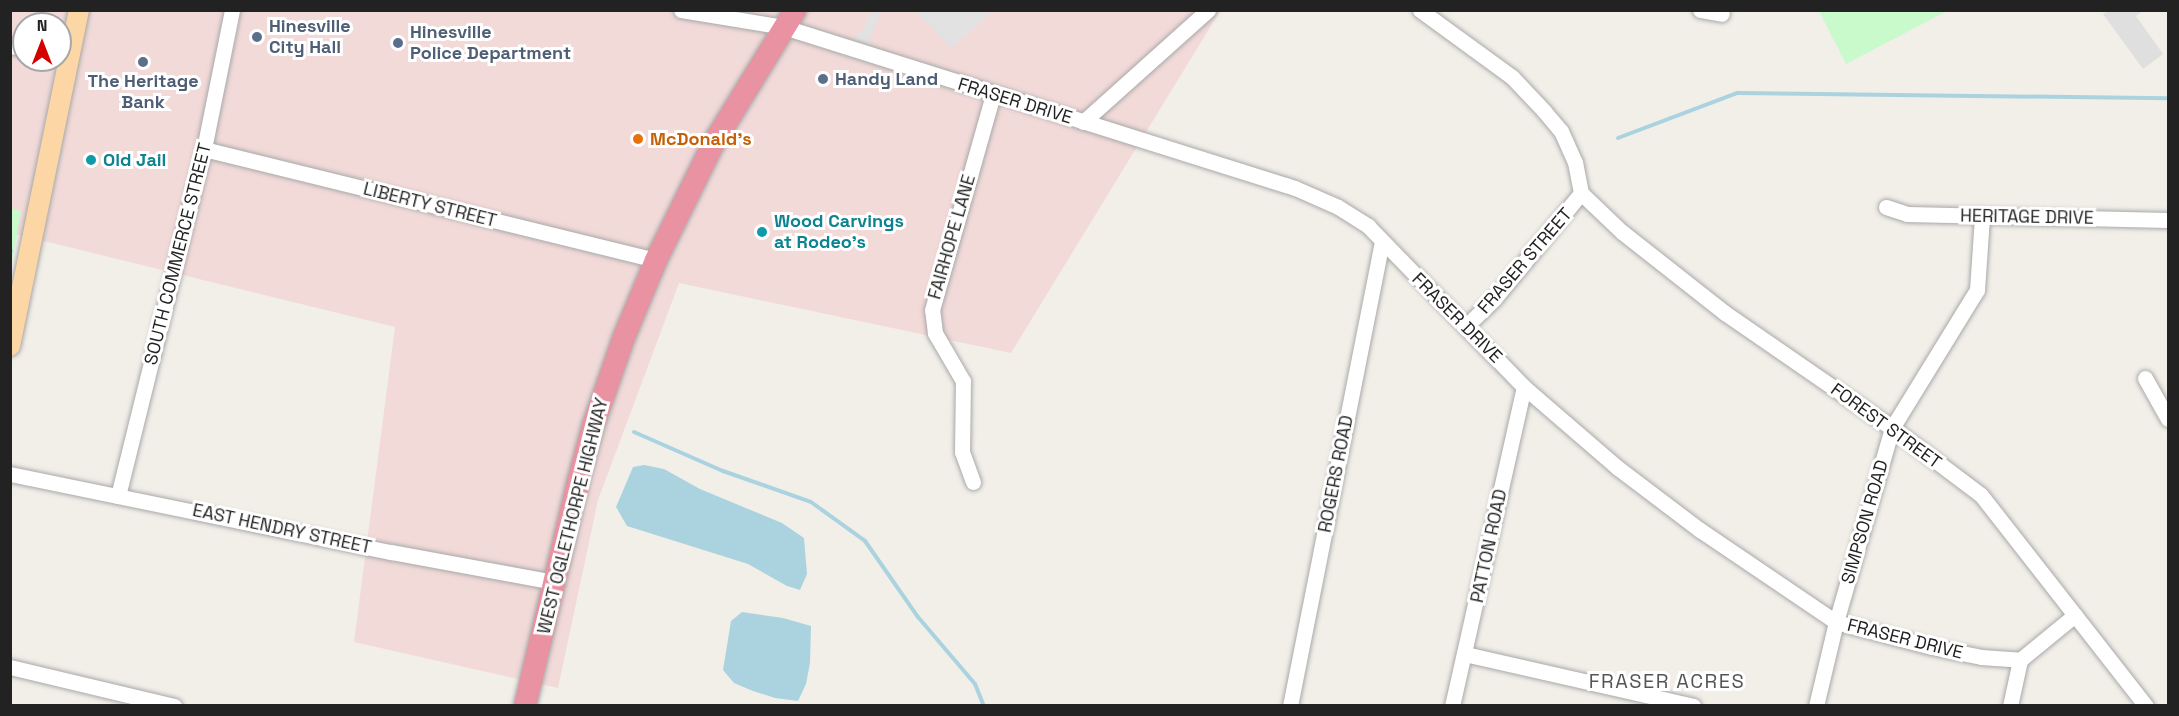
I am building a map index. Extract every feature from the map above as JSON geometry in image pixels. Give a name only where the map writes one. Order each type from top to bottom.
[{"type":"highway","name":"WEST OGLETHORPE HIGHWAY","points":[[525,705],[593,426],[624,337],[657,260],[713,144],[789,19]]},
{"type":"main road","points":[[72,34],[79,10]]},
{"type":"main road","points":[[10,346],[62,72]]},
{"type":"street","name":"SOUTH COMMERCE STREET","points":[[118,496],[204,149],[232,10]]},
{"type":"street","name":"FRASER DRIVE","points":[[681,10],[789,19],[993,94],[1295,188],[1358,220],[1466,326],[1524,387],[1618,468],[1691,524],[1836,622],[1941,649],[1981,657],[2020,660]]},
{"type":"street","points":[[1083,122],[1208,10]]},
{"type":"street","name":"FRASER STREET","points":[[1420,10],[1512,77],[1550,118],[1561,131],[1575,162],[1581,193],[1494,299],[1466,326]]},
{"type":"street","points":[[1700,10],[1722,14]]},
{"type":"street","name":"FAIRHOPE LANE","points":[[973,482],[962,453],[963,381],[935,333],[932,310],[993,94]]},
{"type":"street","name":"LIBERTY STREET","points":[[204,149],[657,260]]},
{"type":"street","name":"FOREST STREET","points":[[1581,193],[1622,232],[1725,313],[1892,428],[1981,495],[2146,705]]},
{"type":"street","name":"HERITAGE DRIVE","points":[[1886,207],[1906,214],[2169,220]]},
{"type":"street","name":"SIMPSON ROAD","points":[[1816,705],[1836,622],[1892,428],[1977,290],[1982,217]]},
{"type":"street","name":"ROGERS ROAD","points":[[1290,705],[1382,243]]},
{"type":"street","points":[[2145,378],[2169,419]]},
{"type":"street","name":"PATTON ROAD","points":[[1452,705],[1524,387]]},
{"type":"street","name":"EAST HENDRY STREET","points":[[10,474],[391,552],[554,582]]},
{"type":"street","points":[[2010,705],[2020,660],[2075,615]]},
{"type":"street","points":[[1465,654],[1693,705]]},
{"type":"street","points":[[10,668],[174,705]]},
{"type":"shaded area","points":[[11,11],[1220,11],[1011,353],[679,283],[598,500],[558,688],[354,642],[395,327],[11,233]]},
{"type":"shaded area","points":[[871,11],[882,11],[869,39],[873,46],[852,39],[862,31]]},
{"type":"shaded area","points":[[915,11],[992,11],[952,48]]},
{"type":"shaded area","points":[[2108,11],[2143,11],[2136,16],[2163,54],[2143,69],[2103,14]]},
{"type":"green space","points":[[1819,11],[1947,11],[1846,64]]},
{"type":"green space","points":[[10,208],[21,211],[11,268]]},
{"type":"water","points":[[644,465],[664,469],[700,489],[782,523],[804,538],[807,574],[800,590],[787,586],[748,564],[627,526],[616,507],[633,467]]},
{"type":"water","points":[[742,612],[783,618],[811,626],[810,663],[806,684],[798,701],[775,698],[753,691],[734,683],[723,670],[731,621]]},
{"type":"waterway","points":[[1618,138],[1737,93],[2168,98]]},
{"type":"waterway","points":[[634,432],[723,471],[811,502],[865,541],[918,617],[975,684],[984,706]]},
{"type":"place","name":"Hinesville City Hall","points":[[257,37]]},
{"type":"place","name":"Hinesville Police Department","points":[[398,43]]},
{"type":"place","name":"The Heritage Bank","points":[[143,62]]},
{"type":"place","name":"Handy Land","points":[[823,79]]},
{"type":"place","name":"McDonald's","points":[[638,139]]},
{"type":"place","name":"Old Jail","points":[[91,160]]},
{"type":"place","name":"Wood Carvings at Rodeo's","points":[[762,232]]},
{"type":"district","name":"FRASER ACRES","points":[[1667,681]]}]
